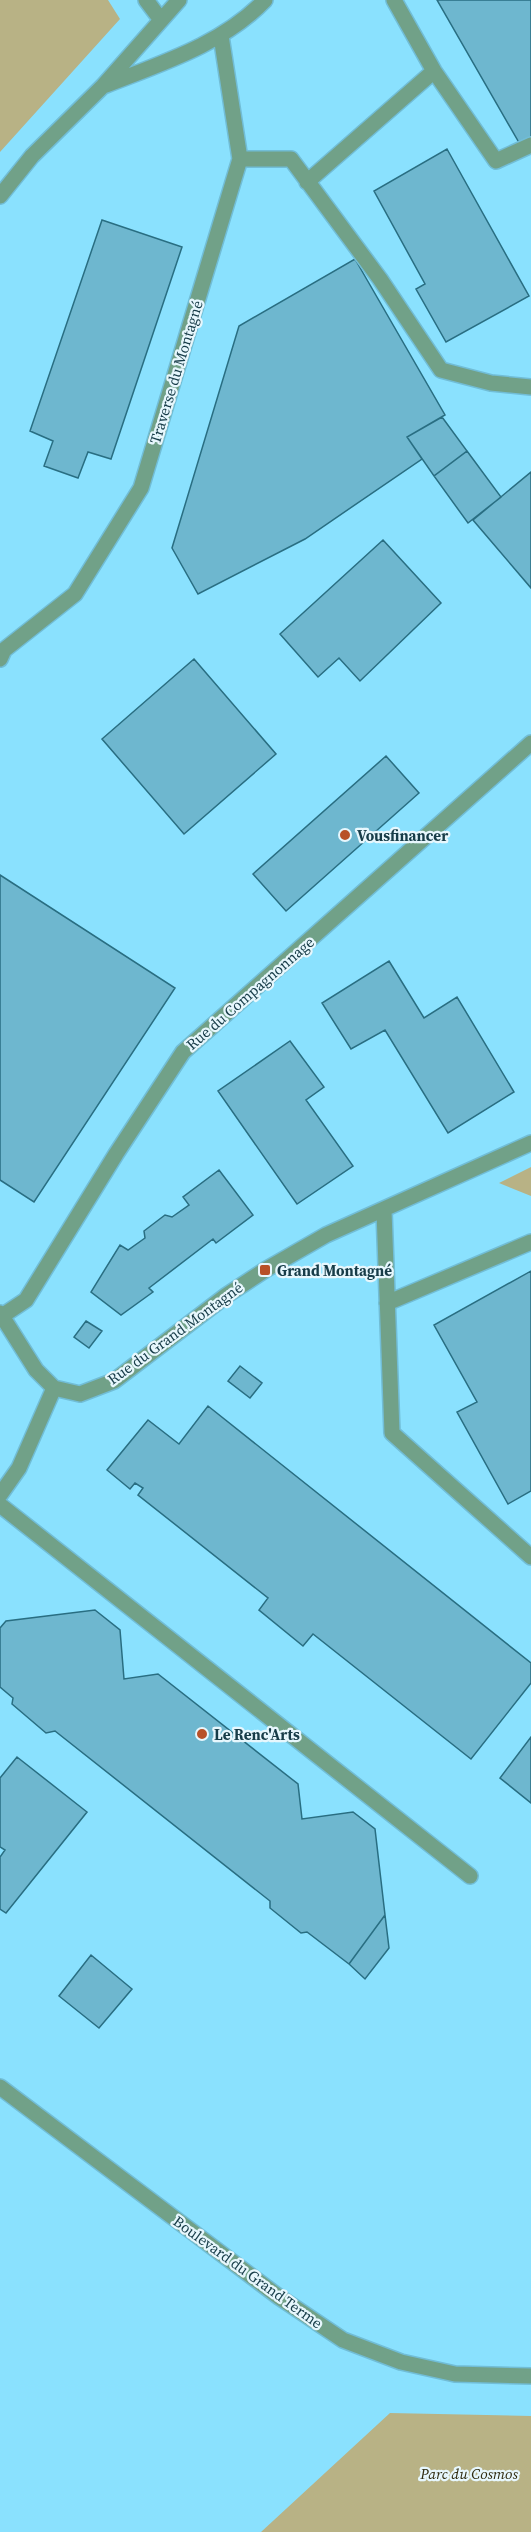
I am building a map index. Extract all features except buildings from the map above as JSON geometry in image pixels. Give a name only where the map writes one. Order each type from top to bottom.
[{"type":"street","points":[[146,0],[161,20]]},
{"type":"street","points":[[0,196],[32,156],[103,86],[179,0]]},
{"type":"street","points":[[103,86],[180,56],[221,36],[251,15],[266,0]]},
{"type":"street","points":[[394,0],[434,71],[496,161],[531,146]]},
{"type":"street","name":"Traverse du Montagné","points":[[0,659],[4,650],[75,594],[141,488],[240,159],[221,36]]},
{"type":"street","points":[[307,182],[434,71]]},
{"type":"street","points":[[240,159],[291,159],[380,279],[441,369],[491,383],[531,387]]},
{"type":"street","name":"Rue du Compagnonnage","points":[[1,1314],[26,1300],[116,1154],[183,1052],[531,743]]},
{"type":"street","name":"Rue du Grand Montagné","points":[[54,1388],[80,1394],[114,1381],[227,1295],[326,1235],[384,1211],[531,1143]]},
{"type":"street","points":[[384,1211],[392,1433],[531,1557]]},
{"type":"street","points":[[387,1303],[531,1242]]},
{"type":"street","points":[[0,1495],[19,1468],[54,1388],[36,1370],[1,1314]]},
{"type":"street","points":[[0,1505],[470,1876]]},
{"type":"street","name":"Boulevard du Grand Terme","points":[[0,2087],[279,2296],[344,2340],[401,2362],[455,2374],[531,2376]]},
{"type":"green space","points":[[0,0],[108,0],[120,19],[0,152]]},
{"type":"green space","points":[[531,1167],[531,1196],[499,1183]]},
{"type":"green space","name":"Parc du Cosmos","points":[[390,2413],[531,2416],[531,2532],[261,2532]]},
{"type":"place","name":"Vousfinancer","points":[[345,835]]},
{"type":"place","name":"Grand Montagné","points":[[265,1270]]},
{"type":"place","name":"Le Renc'Arts","points":[[202,1734]]}]
